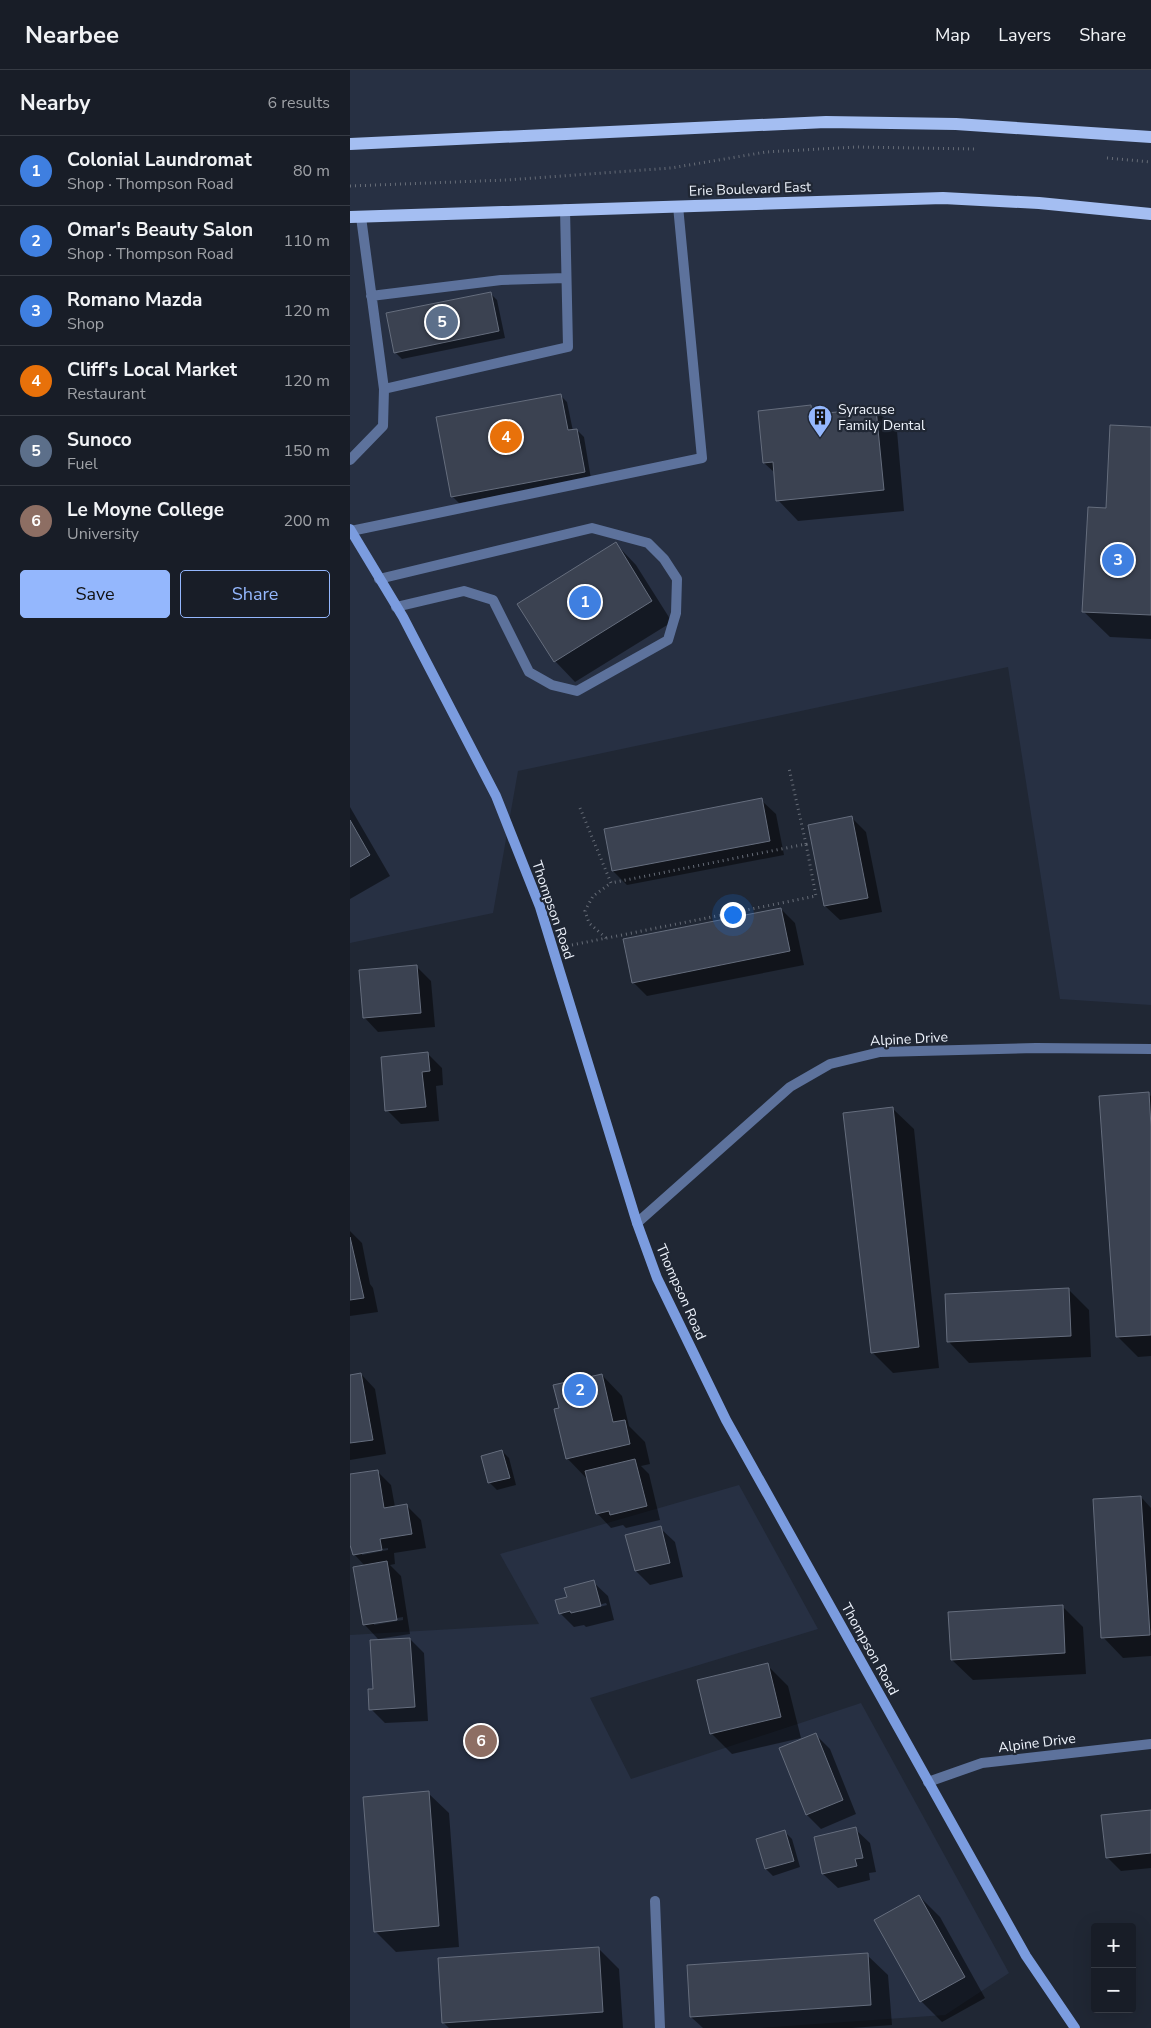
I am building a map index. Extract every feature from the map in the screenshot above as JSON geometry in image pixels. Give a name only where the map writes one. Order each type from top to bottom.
[{"type":"main road","points":[[350,144],[826,122],[956,124],[1151,137]]},
{"type":"main road","name":"Erie Boulevard East","points":[[356,217],[943,198],[1039,203],[1151,214]]},
{"type":"street","points":[[351,530],[702,458],[678,206]]},
{"type":"street","points":[[384,389],[568,347],[565,209]]},
{"type":"street","points":[[350,460],[382,426],[384,389],[371,296],[356,217]]},
{"type":"street","points":[[371,296],[501,280],[566,278]]},
{"type":"street","points":[[379,579],[592,528],[648,543],[664,559],[677,579],[676,613],[668,640],[577,691],[552,685],[529,672],[494,600],[464,591],[396,607]]},
{"type":"street","name":"Thompson Road","points":[[351,530],[396,607],[496,796],[540,907],[637,1223],[656,1278],[726,1420],[928,1782],[1026,1956],[1075,2028]]},
{"type":"street","name":"Alpine Drive","points":[[637,1223],[790,1087],[830,1064],[880,1052],[1036,1048],[1151,1049]]},
{"type":"street","name":"Alpine Drive","points":[[928,1782],[982,1763],[1151,1744]]},
{"type":"street","points":[[655,1901],[660,2028]]},
{"type":"path","points":[[350,186],[507,180],[671,168],[766,152],[856,147],[981,149]]},
{"type":"path","points":[[1097,157],[1151,162]]},
{"type":"path","points":[[553,949],[816,896],[789,768]]},
{"type":"path","points":[[580,808],[611,882]]},
{"type":"path","points":[[606,938],[589,923],[585,911],[593,896],[611,882],[806,844]]},
{"type":"shaded area","points":[[350,70],[1151,70],[1151,1005],[1060,999],[1008,667],[518,771],[493,913],[350,943]]},
{"type":"shaded area","points":[[739,1485],[818,1629],[590,1698],[631,1779],[861,1703],[1009,1973],[945,2015],[760,2028],[350,2028],[350,1635],[539,1624],[500,1554]]},
{"type":"building","points":[[491,292],[499,331],[394,353],[386,313]]},
{"type":"building","points":[[561,394],[568,430],[577,429],[585,472],[451,497],[436,417]]},
{"type":"building","name":"Syracuse Family Dental","points":[[811,405],[812,414],[876,409],[884,490],[776,501],[773,462],[763,463],[758,411]]},
{"type":"building","points":[[1110,425],[1151,427],[1151,615],[1082,612],[1088,507],[1106,508]]},
{"type":"building","points":[[616,542],[652,601],[554,662],[517,604]]},
{"type":"building","points":[[762,798],[770,841],[612,871],[604,829]]},
{"type":"building","points":[[852,816],[868,898],[824,906],[808,825]]},
{"type":"building","points":[[350,820],[370,855],[350,867]]},
{"type":"building","points":[[781,908],[790,951],[632,983],[623,939]]},
{"type":"building","points":[[417,965],[421,1013],[363,1018],[359,970]]},
{"type":"building","points":[[428,1052],[430,1071],[422,1072],[426,1107],[385,1111],[381,1057]]},
{"type":"building","points":[[1149,1092],[1151,1127],[1151,1335],[1116,1337],[1099,1096]]},
{"type":"building","points":[[893,1107],[919,1347],[871,1353],[843,1113]]},
{"type":"building","points":[[350,1237],[364,1298],[350,1300]]},
{"type":"building","points":[[1069,1288],[1071,1336],[947,1342],[945,1294]]},
{"type":"building","points":[[361,1373],[373,1440],[350,1443],[350,1375]]},
{"type":"building","points":[[602,1374],[613,1422],[625,1420],[630,1444],[566,1459],[554,1409],[559,1408],[553,1385]]},
{"type":"building","points":[[502,1450],[510,1478],[488,1483],[481,1456]]},
{"type":"building","points":[[635,1459],[647,1506],[610,1515],[609,1511],[596,1514],[585,1471]]},
{"type":"building","points":[[378,1470],[384,1508],[407,1504],[412,1534],[380,1539],[382,1550],[353,1555],[350,1545],[350,1474]]},
{"type":"building","points":[[1141,1496],[1150,1635],[1101,1638],[1093,1499]]},
{"type":"building","points":[[661,1526],[670,1563],[635,1571],[625,1535]]},
{"type":"building","points":[[387,1561],[397,1620],[363,1625],[353,1567]]},
{"type":"building","points":[[594,1580],[601,1606],[559,1614],[555,1600],[567,1597],[564,1588]]},
{"type":"building","points":[[1063,1605],[1065,1653],[951,1660],[948,1612]]},
{"type":"building","points":[[410,1638],[415,1707],[369,1710],[368,1689],[373,1689],[370,1640]]},
{"type":"building","points":[[768,1663],[781,1717],[710,1734],[697,1680]]},
{"type":"building","points":[[816,1733],[843,1800],[806,1815],[779,1748]]},
{"type":"building","points":[[429,1791],[439,1926],[374,1932],[363,1797]]},
{"type":"building","points":[[1151,1810],[1151,1853],[1106,1858],[1101,1815]]},
{"type":"building","points":[[856,1827],[863,1858],[855,1859],[857,1866],[822,1874],[814,1837]]},
{"type":"building","points":[[785,1830],[794,1861],[765,1869],[756,1839]]},
{"type":"building","points":[[919,1895],[965,1977],[920,2002],[874,1920]]},
{"type":"building","points":[[599,1947],[603,2012],[442,2023],[438,1958]]},
{"type":"building","points":[[868,1953],[871,2005],[690,2017],[687,1965]]},
{"type":"place","name":"Sunoco","points":[[442,322]]},
{"type":"place","name":"Cliff's Local Market","points":[[506,437]]},
{"type":"place","name":"Syracuse Family Dental","points":[[820,438]]},
{"type":"place","name":"Romano Mazda","points":[[1118,560]]},
{"type":"place","name":"Colonial Laundromat","points":[[585,602]]},
{"type":"place","name":"Omar's Beauty Salon","points":[[580,1390]]},
{"type":"place","name":"Le Moyne College","points":[[481,1741]]}]
